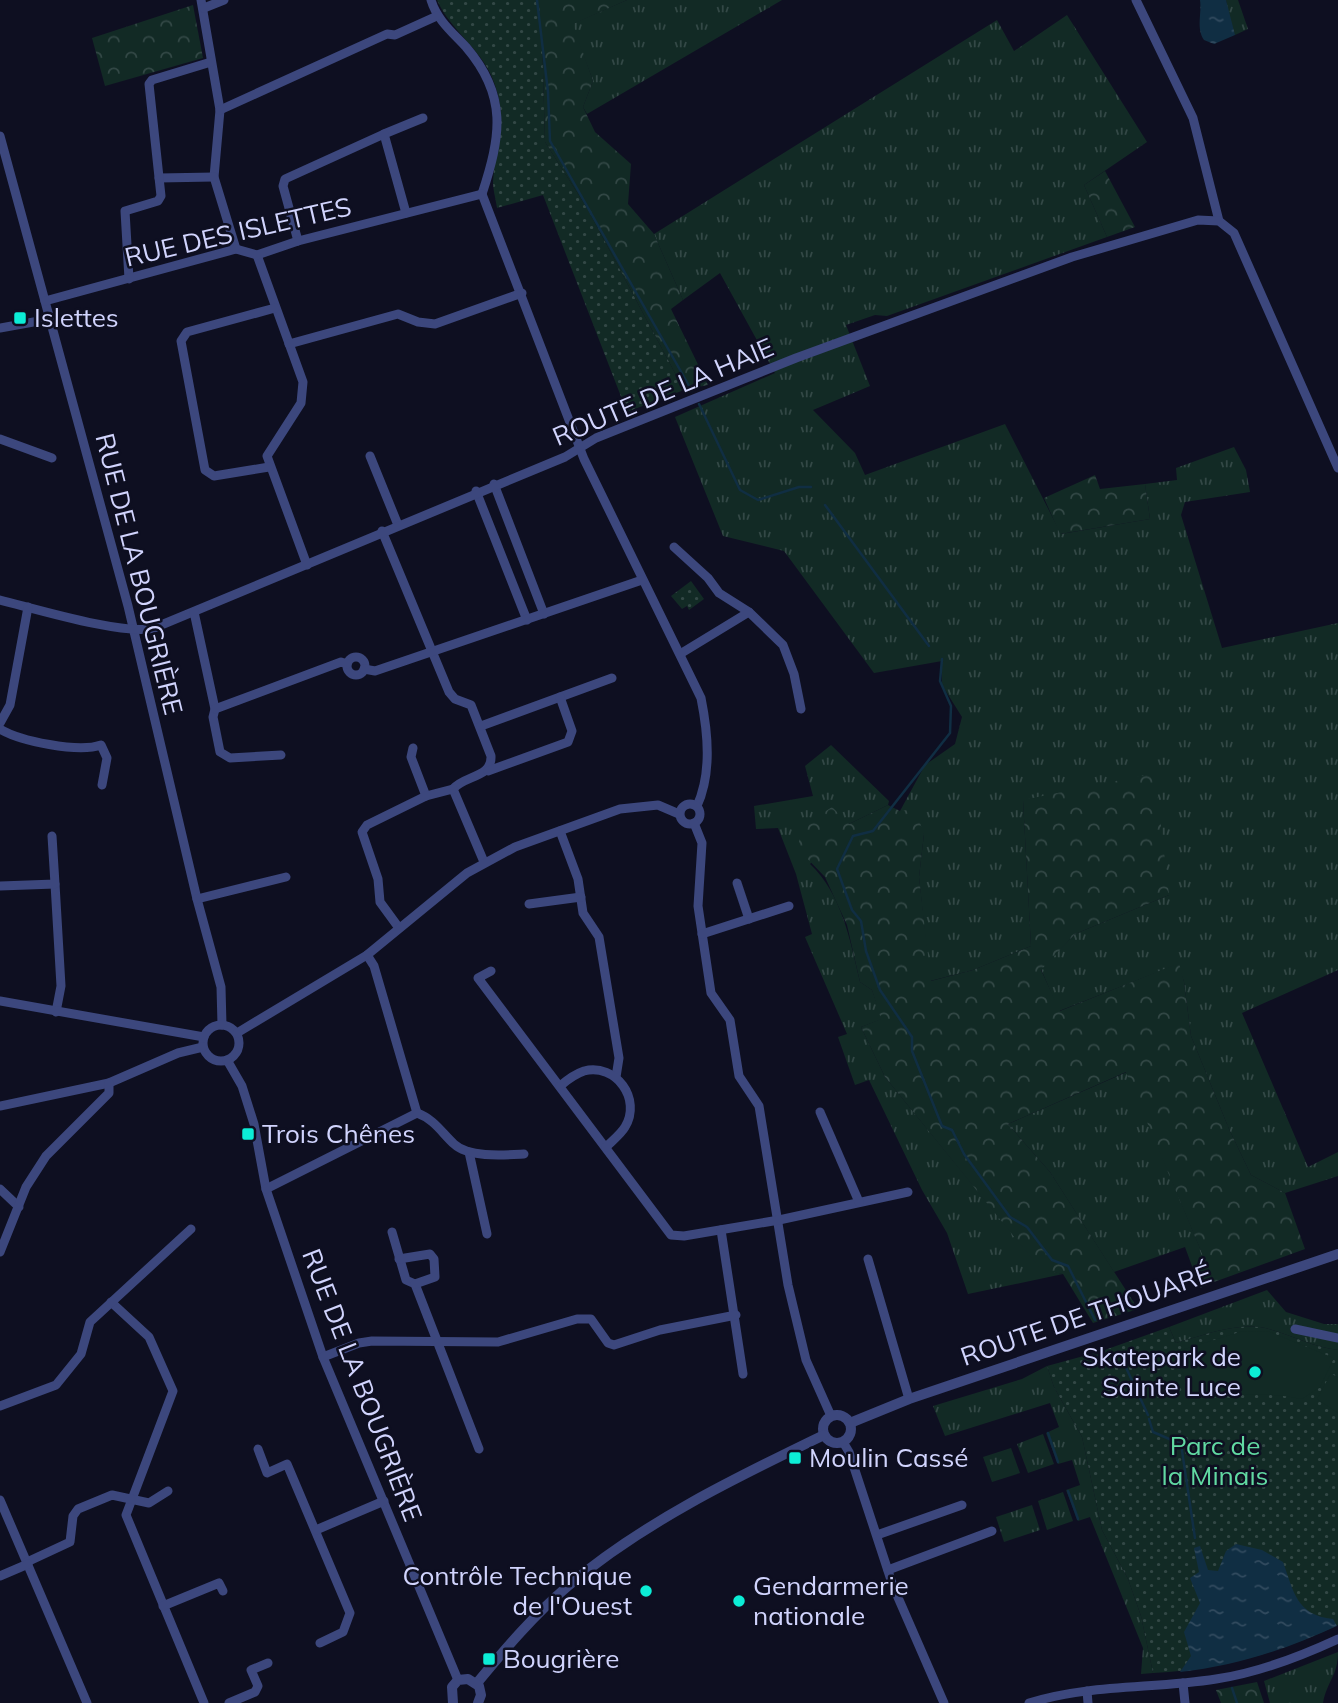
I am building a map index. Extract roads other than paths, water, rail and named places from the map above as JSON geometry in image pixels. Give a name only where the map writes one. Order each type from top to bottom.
[{"type":"street","points":[[224,0],[202,4],[220,110],[214,177],[236,249]]},
{"type":"street","points":[[431,0],[437,16],[468,49],[489,80],[497,104],[498,139],[482,194],[579,447],[701,698],[706,722],[705,787],[696,806],[700,815],[694,823]]},
{"type":"street","points":[[1136,0],[1193,118],[1219,221],[1234,233],[1338,468]]},
{"type":"street","points":[[220,110],[375,39],[387,34],[395,35],[437,16]]},
{"type":"street","points":[[129,279],[125,211],[158,201],[161,196],[149,84],[152,80],[211,62]]},
{"type":"street","points":[[298,241],[283,186],[285,179],[423,118]]},
{"type":"street","points":[[384,134],[407,213]]},
{"type":"street","name":"RUE DE LA BOUGRIÈRE","points":[[0,136],[132,628],[197,899],[223,995],[222,1025]]},
{"type":"street","points":[[159,178],[214,177]]},
{"type":"street","name":"RUE DES ISLETTES","points":[[45,301],[236,249],[257,255],[298,241],[482,194]]},
{"type":"street","name":"ROUTE DE LA HAIE","points":[[132,628],[149,629],[194,612],[476,491],[565,457],[579,447],[796,358],[1072,257],[1190,220],[1219,221]]},
{"type":"street","points":[[257,255],[304,393],[302,403],[269,449],[269,467],[307,565]]},
{"type":"street","points":[[289,344],[398,314],[418,322],[435,324],[522,293]]},
{"type":"street","points":[[269,467],[214,476],[205,470],[181,341],[187,332],[275,308]]},
{"type":"street","points":[[0,328],[50,318]]},
{"type":"street","points":[[0,439],[52,458]]},
{"type":"street","points":[[370,456],[398,525]]},
{"type":"street","points":[[494,484],[544,614]]},
{"type":"street","points":[[476,491],[527,620]]},
{"type":"street","points":[[382,531],[449,692],[455,699],[471,705],[481,726],[491,756],[491,765],[486,772]]},
{"type":"street","points":[[674,547],[708,578],[719,593],[749,612],[783,645],[798,686],[800,709]]},
{"type":"street","points":[[215,709],[341,662],[347,664],[350,659],[359,658],[363,661],[364,669],[375,671],[642,580]]},
{"type":"street","points":[[0,600],[132,628]]},
{"type":"street","points":[[0,723],[10,705],[28,607]]},
{"type":"street","points":[[194,612],[215,709],[213,717],[224,757],[281,755]]},
{"type":"street","points":[[680,654],[749,612]]},
{"type":"street","points":[[481,726],[612,678]]},
{"type":"street","points":[[399,928],[380,902],[378,879],[362,832],[367,825],[426,796],[453,789],[460,782],[568,742],[572,731],[559,697]]},
{"type":"street","points":[[0,729],[11,736],[87,750],[101,746],[107,758],[102,785]]},
{"type":"street","points":[[413,748],[411,757],[426,796]]},
{"type":"street","points":[[453,789],[484,862]]},
{"type":"street","points":[[237,1033],[367,955],[433,898],[484,862],[515,846],[620,809],[643,805],[665,806],[679,814],[684,823],[694,823]]},
{"type":"street","points":[[679,814],[684,805],[696,806]]},
{"type":"street","points":[[694,823],[702,843],[698,906],[711,993],[730,1020],[739,1076],[760,1106],[787,1281],[806,1360],[831,1416]]},
{"type":"street","points":[[560,831],[578,879],[583,913],[599,937],[619,1058],[616,1077]]},
{"type":"street","points":[[52,836],[61,986],[56,1012]]},
{"type":"street","points":[[197,899],[286,877]]},
{"type":"street","points":[[737,883],[749,919]]},
{"type":"street","points":[[0,886],[55,884]]},
{"type":"street","points":[[529,904],[581,897]]},
{"type":"street","points":[[702,934],[789,906]]},
{"type":"street","points":[[367,955],[378,980],[417,1113]]},
{"type":"street","points":[[491,971],[478,978],[606,1147],[667,1233],[677,1236],[721,1230],[908,1192]]},
{"type":"street","points":[[0,1001],[204,1042]]},
{"type":"street","points":[[0,1106],[109,1083],[204,1042],[212,1027],[222,1025],[237,1033]]},
{"type":"street","points":[[204,1042],[212,1059],[227,1060],[239,1049],[237,1033]]},
{"type":"street","name":"RUE DE LA BOUGRIÈRE","points":[[227,1060],[242,1086],[254,1124],[266,1189],[323,1357],[458,1680]]},
{"type":"street","points":[[560,1086],[584,1071],[598,1070],[616,1077],[627,1090],[630,1117],[624,1129],[606,1147]]},
{"type":"street","points":[[0,1252],[26,1187],[46,1156],[109,1093],[109,1083]]},
{"type":"street","points":[[820,1112],[859,1202]]},
{"type":"street","points":[[266,1189],[417,1113],[426,1116],[456,1146],[469,1152],[524,1154]]},
{"type":"street","points":[[469,1152],[487,1234]]},
{"type":"street","points":[[0,1189],[19,1207]]},
{"type":"street","points":[[0,1406],[56,1385],[80,1354],[90,1322],[191,1229]]},
{"type":"street","points":[[721,1230],[743,1374]]},
{"type":"street","points":[[392,1232],[407,1280],[415,1284],[479,1449]]},
{"type":"street","points":[[399,1259],[430,1254],[434,1259],[435,1278],[415,1284]]},
{"type":"street","name":"ROUTE DE THOUARÉ","points":[[850,1423],[909,1399],[1338,1254]]},
{"type":"street","points":[[868,1259],[909,1399]]},
{"type":"street","points":[[111,1303],[149,1337],[173,1391],[126,1515],[204,1703]]},
{"type":"street","points":[[323,1357],[359,1343],[498,1342],[577,1319],[591,1319],[608,1343],[614,1345],[660,1330],[736,1315]]},
{"type":"street","points":[[1294,1329],[1338,1338]]},
{"type":"street","points":[[840,1415],[850,1423],[851,1432],[843,1442],[834,1443],[824,1435],[823,1426],[831,1416],[840,1415]]},
{"type":"street","points":[[477,1683],[530,1622],[589,1569],[659,1523],[824,1435]]},
{"type":"street","points":[[843,1442],[849,1452],[888,1570],[944,1703]]},
{"type":"street","points":[[258,1449],[268,1473],[287,1464],[350,1612],[343,1632],[320,1643]]},
{"type":"street","points":[[0,1576],[70,1542],[74,1516],[78,1510],[112,1495],[149,1503],[168,1491]]},
{"type":"street","points":[[0,1500],[87,1703]]},
{"type":"street","points":[[316,1530],[384,1502]]},
{"type":"street","points":[[877,1535],[962,1505]]},
{"type":"street","points":[[888,1570],[992,1531]]},
{"type":"street","points":[[163,1606],[219,1583],[223,1591]]},
{"type":"street","points":[[1029,1703],[1087,1691],[1183,1683],[1253,1671],[1286,1661],[1338,1639]]},
{"type":"street","points":[[229,1703],[255,1692],[258,1686],[251,1670],[268,1663]]},
{"type":"street","points":[[450,1702],[450,1691],[458,1680],[468,1679],[477,1683],[481,1690],[478,1703]]},
{"type":"street","points":[[1183,1683],[1185,1703]]},
{"type":"street","points":[[1087,1691],[1088,1703]]},
{"type":"water","points":[[1200,0],[1226,0],[1235,35],[1214,44],[1204,40],[1200,26]]},
{"type":"water","points":[[1236,1544],[1262,1550],[1283,1562],[1298,1600],[1311,1613],[1333,1619],[1337,1626],[1261,1655],[1221,1666],[1180,1672],[1191,1656],[1184,1632],[1200,1603],[1190,1578],[1199,1572],[1194,1548],[1200,1546],[1208,1570],[1218,1571],[1226,1551]]},
{"type":"waterway","points":[[537,0],[548,92],[550,141],[692,391]]},
{"type":"waterway","points":[[699,404],[740,490],[758,500],[799,487],[811,487]]},
{"type":"waterway","points":[[825,505],[929,646]]},
{"type":"waterway","points":[[942,659],[940,681],[951,706],[950,733],[873,831],[853,836],[837,869],[852,910],[861,921],[866,951],[880,990],[912,1037],[912,1051],[942,1126],[952,1130],[964,1154],[1010,1217],[1027,1227],[1052,1260],[1068,1266],[1095,1320]]},
{"type":"waterway","points":[[1122,1359],[1148,1415]]},
{"type":"waterway","points":[[1149,1419],[1153,1432],[1181,1444],[1195,1538]]},
{"type":"waterway","points":[[1048,1433],[1058,1462]]},
{"type":"waterway","points":[[1068,1491],[1078,1519]]},
{"type":"waterway","points":[[1232,1688],[1237,1703]]},
{"type":"place","name":"Islettes","points":[[20,318]]},
{"type":"place","name":"Trois Chênes","points":[[248,1134]]},
{"type":"place","name":"Skatepark de Sainte Luce","points":[[1255,1372]]},
{"type":"place","name":"Moulin Cassé","points":[[795,1458]]},
{"type":"place","name":"Contrôle Technique de l'Ouest","points":[[646,1591]]},
{"type":"place","name":"Gendarmerie nationale","points":[[739,1601]]},
{"type":"place","name":"Bougrière","points":[[489,1659]]},
{"type":"park label","name":"Parc de la Minais","points":[[1215,1461]]}]
